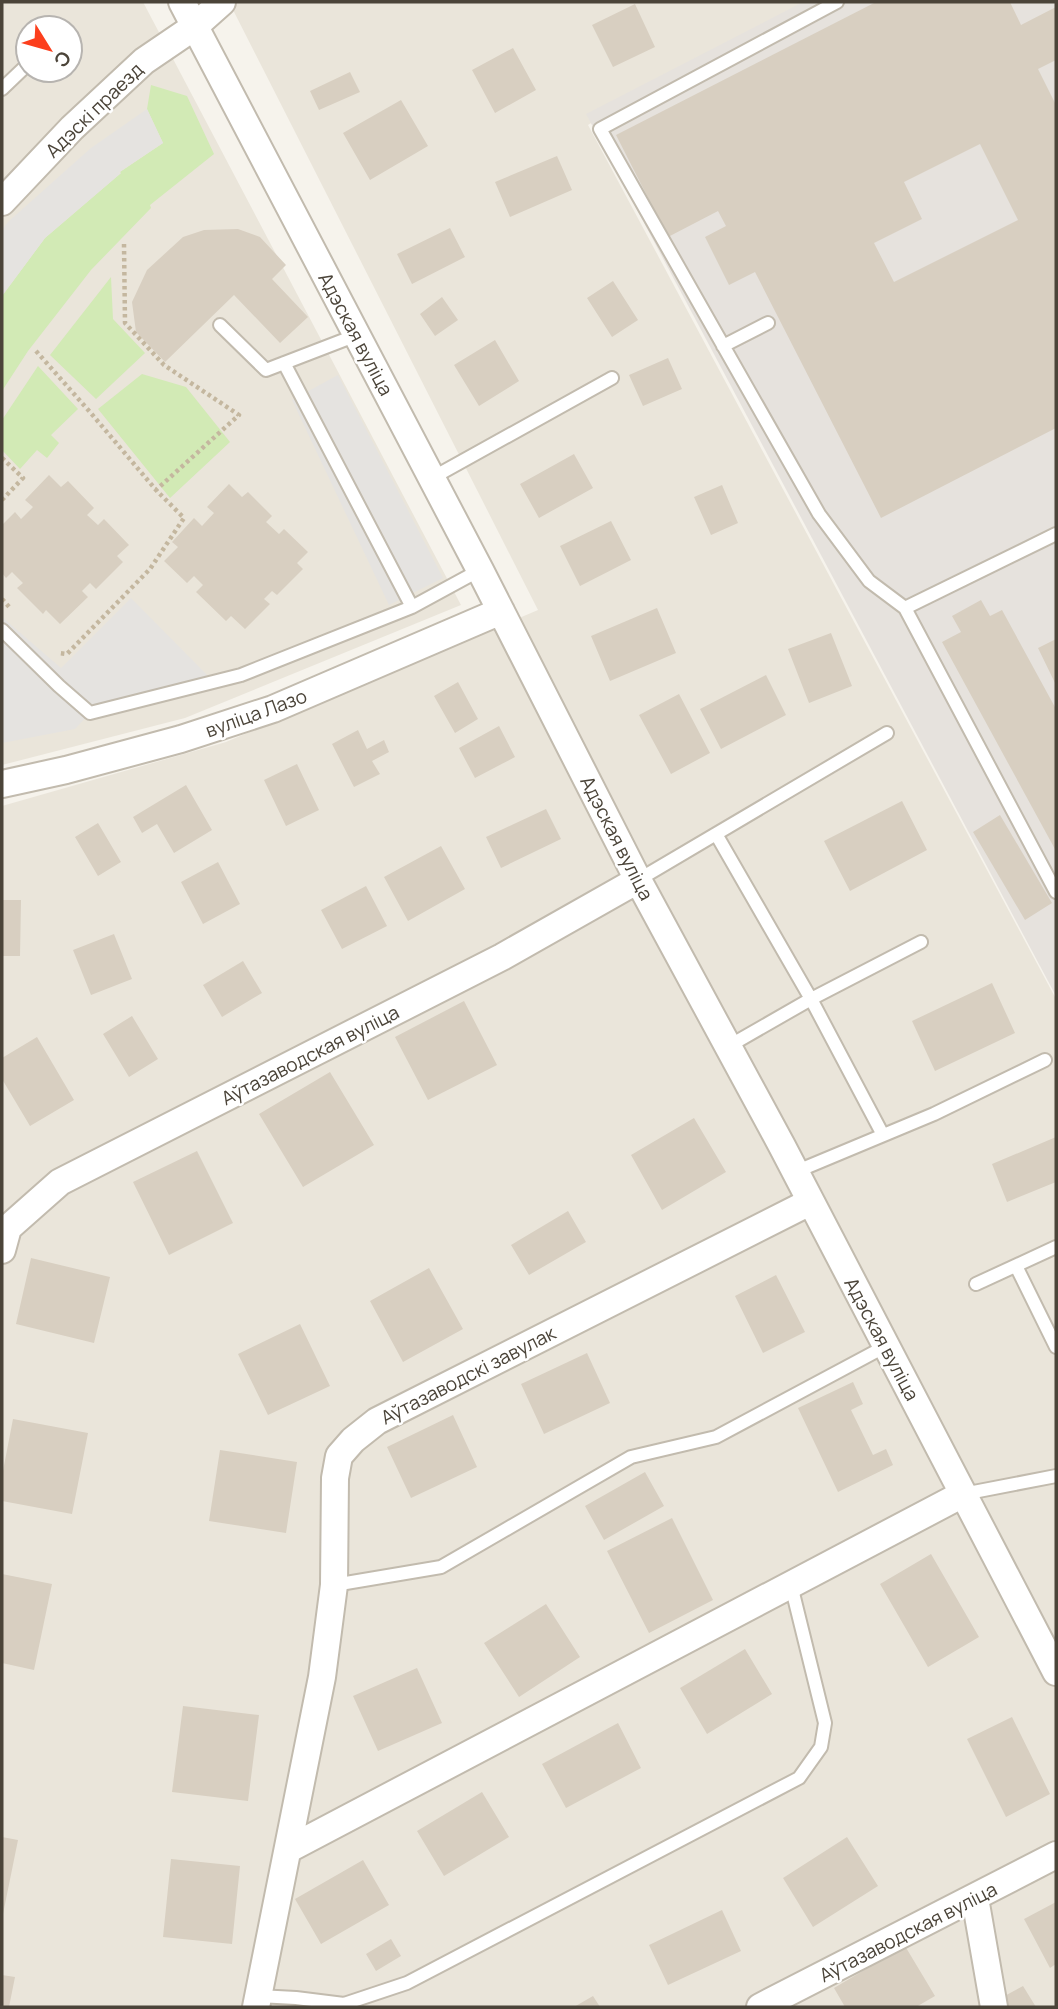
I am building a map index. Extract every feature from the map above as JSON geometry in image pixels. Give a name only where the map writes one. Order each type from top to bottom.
[{"type":"street","name":"Адэская вуліца","points":[[181,2],[480,570],[638,880],[729,1046],[963,1494],[1049,1642],[1056,1672]]},
{"type":"street","name":"Адэскі праезд","points":[[2,202],[72,128],[144,61],[194,27],[222,2]]},
{"type":"street","name":"вуліца Лазо","points":[[2,784],[169,743],[273,709],[501,611]]},
{"type":"street","name":"Аўтазаводская вуліца","points":[[2,1250],[8,1228],[61,1182],[502,957],[638,880]]},
{"type":"street","name":"Аўтазаводскі завулак","points":[[257,2002],[322,1677],[334,1585],[335,1478],[339,1456],[353,1440],[377,1421],[810,1202]]},
{"type":"street","points":[[289,1849],[963,1494]]},
{"type":"street","name":"Аўтазаводская вуліца","points":[[760,2007],[1056,1855]]},
{"type":"street","points":[[975,1898],[993,2007]]},
{"type":"lane","points":[[837,2],[600,129],[819,514],[869,581],[905,608],[1056,892]]},
{"type":"lane","points":[[723,346],[768,323]]},
{"type":"lane","points":[[220,326],[266,370],[357,335]]},
{"type":"lane","points":[[284,363],[412,607]]},
{"type":"lane","points":[[432,478],[612,378]]},
{"type":"lane","points":[[905,608],[1056,534]]},
{"type":"lane","points":[[2,630],[90,713],[241,675],[412,607],[480,570]]},
{"type":"lane","points":[[638,880],[887,733]]},
{"type":"lane","points":[[716,834],[811,999],[883,1135]]},
{"type":"lane","points":[[729,1046],[811,999],[921,942]]},
{"type":"lane","points":[[795,1172],[934,1114],[1045,1060]]},
{"type":"lane","points":[[976,1284],[1056,1247]]},
{"type":"lane","points":[[1016,1266],[1056,1347]]},
{"type":"lane","points":[[334,1585],[441,1567],[631,1457],[716,1437],[886,1346]]},
{"type":"lane","points":[[963,1494],[1056,1476]]},
{"type":"lane","points":[[257,2002],[296,1997],[344,2004],[407,1983],[799,1778],[821,1748],[825,1723],[792,1586]]},
{"type":"path","points":[[124,244],[124,323],[164,365],[239,415],[156,490]]},
{"type":"path","points":[[36,351],[156,490],[184,518],[150,569],[67,654],[50,648]]},
{"type":"path","points":[[2,458],[23,478],[2,500]]},
{"type":"path","points":[[2,599],[11,609]]},
{"type":"shaded area","points":[[2,2],[143,2],[461,605],[185,718],[2,765]]},
{"type":"shaded area","points":[[229,2],[804,2],[633,96],[588,125],[1056,999],[1056,2007],[2,2007],[2,806],[226,742],[538,610]]},
{"type":"shaded area","points":[[803,2],[1056,2],[1056,996],[586,114]]},
{"type":"shaded area","points":[[147,109],[163,143],[118,173],[121,173],[45,238],[2,296],[2,230],[8,222],[91,148]]},
{"type":"shaded area","points":[[338,375],[443,578],[389,605],[292,400]]},
{"type":"shaded area","points":[[131,598],[213,681],[90,713],[75,729],[2,743],[2,617],[61,668]]},
{"type":"green space","points":[[151,85],[187,96],[214,154],[150,205],[151,208],[91,270],[28,351],[2,391],[2,296],[45,238],[120,172],[163,143],[147,109]]},
{"type":"green space","points":[[111,277],[113,319],[145,353],[96,399],[50,355]]},
{"type":"green space","points":[[38,366],[78,409],[51,435],[59,443],[47,458],[37,450],[20,469],[2,450],[2,420]]},
{"type":"green space","points":[[142,374],[186,387],[230,442],[170,498],[98,409]]},
{"type":"building","points":[[876,2],[1010,2],[1021,25],[1056,7],[1056,60],[1038,69],[1056,105],[1056,428],[881,518],[755,272],[729,285],[705,237],[726,226],[718,211],[668,237],[616,135]],"holes":[[[980,144],[1018,220],[894,282],[874,243],[922,219],[904,182]]]},
{"type":"building","points":[[635,4],[655,47],[613,67],[592,25]]},
{"type":"building","points":[[513,48],[536,90],[495,113],[472,70]]},
{"type":"building","points":[[350,72],[360,92],[319,110],[310,91]]},
{"type":"building","points":[[401,100],[428,146],[370,180],[343,133]]},
{"type":"building","points":[[557,156],[572,190],[510,217],[495,182]]},
{"type":"building","points":[[450,228],[465,257],[412,284],[397,254]]},
{"type":"building","points":[[238,229],[260,237],[286,265],[272,279],[308,317],[280,343],[234,295],[165,362],[136,332],[132,302],[147,270],[183,237],[204,230]]},
{"type":"building","points":[[613,281],[638,320],[612,337],[587,298]]},
{"type":"building","points":[[442,297],[458,320],[435,336],[420,314]]},
{"type":"building","points":[[495,340],[519,381],[479,406],[454,365]]},
{"type":"building","points":[[668,358],[682,389],[643,406],[629,375]]},
{"type":"building","points":[[574,454],[593,488],[539,518],[520,484]]},
{"type":"building","points":[[49,475],[61,487],[68,481],[94,508],[87,515],[98,525],[104,519],[129,545],[117,556],[123,562],[96,589],[90,583],[82,591],[88,597],[60,624],[46,610],[43,614],[17,588],[23,583],[12,572],[6,578],[2,573],[2,525],[15,512],[21,519],[33,507],[25,500]]},
{"type":"building","points":[[229,484],[242,497],[248,492],[272,516],[266,522],[279,534],[284,529],[308,552],[297,563],[303,569],[277,595],[272,591],[264,599],[270,604],[245,629],[231,616],[226,621],[196,592],[203,585],[194,576],[187,583],[164,561],[178,547],[172,542],[194,518],[202,526],[214,513],[207,507]]},
{"type":"building","points":[[722,485],[738,523],[711,535],[694,497]]},
{"type":"building","points":[[611,521],[631,560],[580,586],[560,546]]},
{"type":"building","points":[[981,600],[990,616],[1002,610],[1056,709],[1056,851],[942,642],[961,632],[952,616]]},
{"type":"building","points":[[657,608],[676,653],[610,681],[591,636]]},
{"type":"building","points":[[831,633],[852,686],[809,703],[788,649]]},
{"type":"building","points":[[1056,639],[1056,685],[1038,648]]},
{"type":"building","points":[[766,675],[786,715],[721,749],[700,709]]},
{"type":"building","points":[[458,682],[478,719],[455,733],[434,696]]},
{"type":"building","points":[[679,694],[710,753],[671,774],[639,715]]},
{"type":"building","points":[[499,726],[515,757],[475,778],[459,748]]},
{"type":"building","points":[[358,730],[367,749],[384,740],[389,752],[372,761],[380,774],[354,787],[332,744]]},
{"type":"building","points":[[297,764],[319,810],[286,826],[264,780]]},
{"type":"building","points":[[186,785],[212,830],[174,853],[157,824],[142,833],[133,817]]},
{"type":"building","points":[[902,801],[927,850],[850,891],[824,841]]},
{"type":"building","points":[[546,809],[561,839],[501,868],[486,837]]},
{"type":"building","points":[[1000,815],[1052,903],[1025,920],[973,832]]},
{"type":"building","points":[[98,823],[121,862],[98,876],[75,837]]},
{"type":"building","points":[[441,846],[465,889],[408,921],[384,877]]},
{"type":"building","points":[[218,862],[240,904],[203,924],[181,882]]},
{"type":"building","points":[[366,886],[387,926],[342,949],[321,910]]},
{"type":"building","points":[[2,900],[21,900],[20,956],[2,956]]},
{"type":"building","points":[[114,934],[132,979],[91,995],[73,950]]},
{"type":"building","points":[[243,961],[262,993],[222,1017],[203,985]]},
{"type":"building","points":[[992,983],[1015,1033],[935,1071],[912,1021]]},
{"type":"building","points":[[464,1001],[497,1065],[428,1100],[395,1037]]},
{"type":"building","points":[[132,1016],[158,1059],[129,1077],[103,1034]]},
{"type":"building","points":[[37,1037],[74,1100],[30,1126],[2,1079],[2,1058]]},
{"type":"building","points":[[330,1072],[374,1145],[303,1187],[259,1114]]},
{"type":"building","points":[[694,1118],[726,1172],[662,1210],[631,1155]]},
{"type":"building","points":[[1056,1137],[1056,1182],[1007,1202],[992,1164]]},
{"type":"building","points":[[197,1151],[233,1223],[169,1255],[133,1182]]},
{"type":"building","points":[[568,1211],[586,1242],[529,1275],[511,1245]]},
{"type":"building","points":[[31,1258],[110,1277],[94,1343],[16,1324]]},
{"type":"building","points":[[429,1268],[463,1329],[403,1362],[370,1301]]},
{"type":"building","points":[[776,1275],[805,1332],[763,1353],[735,1296]]},
{"type":"building","points":[[300,1324],[330,1386],[268,1415],[238,1354]]},
{"type":"building","points":[[587,1353],[610,1403],[544,1434],[521,1384]]},
{"type":"building","points":[[853,1382],[863,1404],[851,1410],[873,1455],[886,1449],[893,1465],[838,1492],[798,1408]]},
{"type":"building","points":[[453,1415],[477,1467],[411,1498],[387,1447]]},
{"type":"building","points":[[13,1419],[88,1433],[72,1514],[2,1501],[2,1476]]},
{"type":"building","points":[[220,1450],[297,1462],[286,1533],[209,1521]]},
{"type":"building","points":[[645,1472],[664,1506],[604,1540],[585,1506]]},
{"type":"building","points":[[672,1518],[713,1600],[649,1633],[607,1551]]},
{"type":"building","points":[[931,1554],[979,1637],[928,1667],[880,1584]]},
{"type":"building","points":[[2,1574],[52,1584],[34,1670],[2,1663]]},
{"type":"building","points":[[546,1604],[580,1657],[519,1697],[484,1643]]},
{"type":"building","points":[[745,1649],[772,1694],[707,1734],[680,1688]]},
{"type":"building","points":[[417,1668],[442,1723],[378,1751],[353,1696]]},
{"type":"building","points":[[183,1706],[259,1715],[248,1801],[172,1792]]},
{"type":"building","points":[[1012,1717],[1050,1794],[1006,1817],[967,1739]]},
{"type":"building","points":[[618,1723],[641,1768],[566,1808],[542,1764]]},
{"type":"building","points":[[482,1792],[509,1837],[444,1876],[417,1831]]},
{"type":"building","points":[[2,1837],[18,1840],[3,1914],[2,1914]]},
{"type":"building","points":[[847,1837],[878,1886],[813,1927],[783,1878]]},
{"type":"building","points":[[171,1859],[240,1866],[232,1944],[163,1937]]},
{"type":"building","points":[[363,1860],[389,1905],[321,1944],[295,1899]]},
{"type":"building","points":[[1056,1902],[1056,1964],[1050,1968],[1024,1919]]},
{"type":"building","points":[[722,1910],[741,1951],[668,1985],[649,1945]]},
{"type":"building","points":[[391,1939],[401,1956],[376,1971],[366,1954]]},
{"type":"building","points":[[905,1946],[935,1996],[916,2007],[845,2007],[834,1988]]},
{"type":"building","points":[[2,1975],[15,1977],[9,2007],[2,2007]]},
{"type":"building","points":[[1023,1986],[1036,2007],[1004,2007],[999,1999]]},
{"type":"building","points":[[593,1996],[600,2007],[574,2007]]}]
